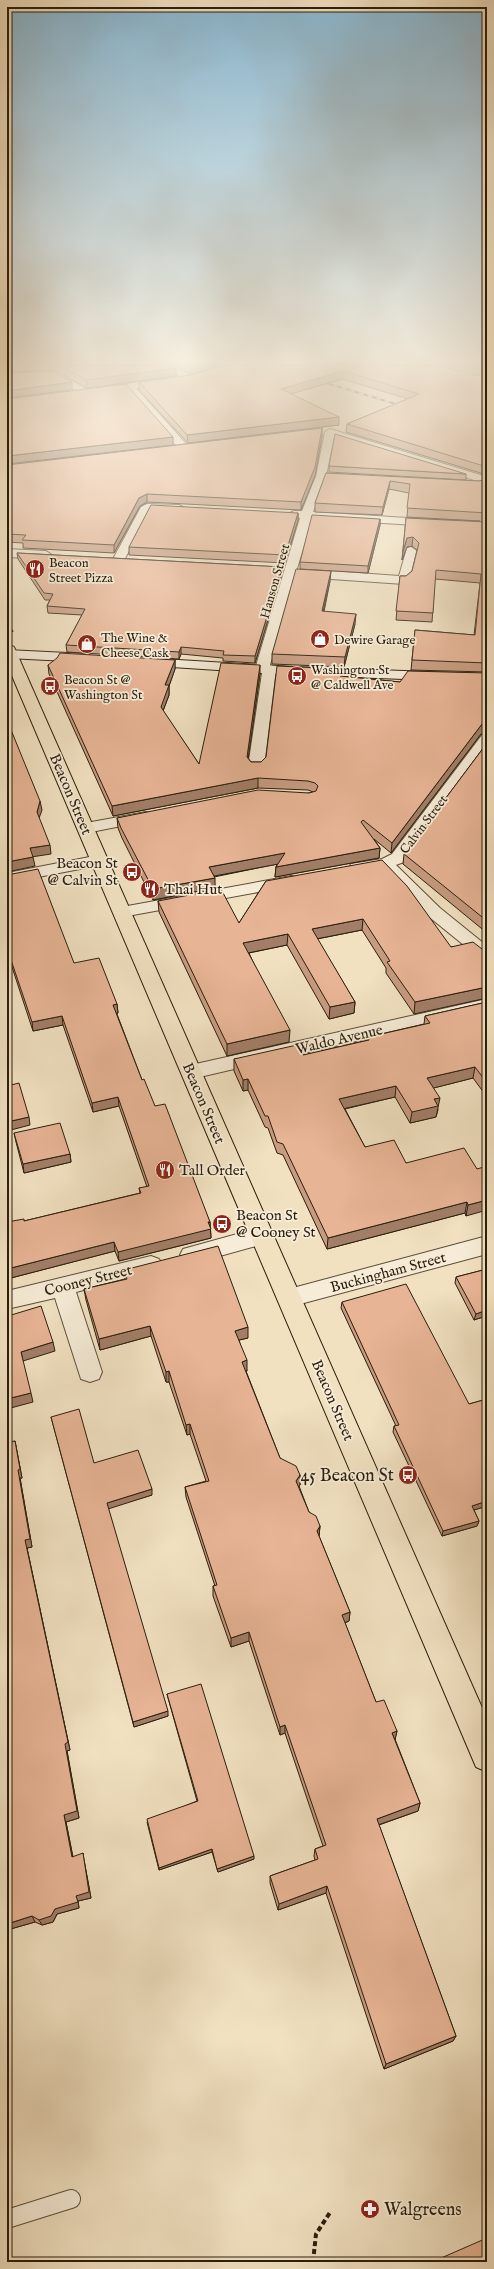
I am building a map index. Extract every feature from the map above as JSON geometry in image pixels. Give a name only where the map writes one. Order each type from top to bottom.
[{"type":"main road","points":[[8,652],[101,659]]},
{"type":"main road","name":"Beacon Street","points":[[8,652],[100,860],[487,1756]]},
{"type":"main road","points":[[132,661],[266,669],[487,678]]},
{"type":"street","name":"Hanson Street","points":[[256,767],[266,669],[287,570],[321,476],[321,471]]},
{"type":"street","points":[[451,471],[487,482]]},
{"type":"street","points":[[321,476],[335,476]]},
{"type":"street","points":[[456,484],[487,482]]},
{"type":"street","points":[[119,559],[148,506],[194,509]]},
{"type":"street","points":[[283,514],[487,526]]},
{"type":"street","points":[[287,570],[404,580],[411,551]]},
{"type":"street","points":[[7,553],[59,556]]},
{"type":"street","points":[[104,559],[134,560]]},
{"type":"street","name":"Calvin Street","points":[[339,871],[386,863],[398,858],[487,738]]},
{"type":"street","points":[[86,828],[164,813]]},
{"type":"street","points":[[7,878],[100,860]]},
{"type":"street","points":[[386,863],[401,881],[434,912],[487,955]]},
{"type":"street","points":[[122,912],[309,877]]},
{"type":"street","name":"Waldo Avenue","points":[[191,1072],[487,1005]]},
{"type":"street","name":"Cooney Street","points":[[7,1300],[262,1236]]},
{"type":"street","name":"Buckingham Street","points":[[289,1298],[487,1246]]},
{"type":"street","points":[[63,1287],[90,1372]]},
{"type":"lane","points":[[7,2219],[72,2199]]},
{"type":"path","points":[[313,2262],[316,2234],[331,2211]]},
{"type":"building","points":[[7,471],[313,471],[301,502],[147,494],[139,498],[114,545],[22,540],[26,535],[7,534]]},
{"type":"building","points":[[413,471],[456,471],[466,474]]},
{"type":"building","points":[[326,473],[479,481],[484,480],[485,477],[487,477],[487,513],[407,508],[410,484],[390,481],[383,507],[315,503]]},
{"type":"building","points":[[151,505],[298,513],[285,555],[129,547]]},
{"type":"building","points":[[312,515],[380,519],[368,566],[300,562]]},
{"type":"building","points":[[406,518],[487,522],[487,663],[412,660],[415,630],[475,635],[481,574],[436,570],[433,613],[396,611],[400,576],[406,576],[412,571],[419,543],[413,537],[407,538],[403,551]]},
{"type":"building","points":[[17,553],[282,567],[255,656],[223,655],[224,651],[181,647],[179,652],[66,645],[85,609],[47,606],[53,594],[44,593]]},
{"type":"building","points":[[296,569],[331,571],[322,611],[356,614],[345,657],[272,654]]},
{"type":"building","points":[[60,653],[175,660],[165,685],[169,685],[161,707],[199,764],[221,663],[260,665],[247,757],[251,762],[261,762],[266,757],[277,666],[342,669],[340,676],[400,682],[408,671],[487,673],[487,724],[482,724],[392,843],[363,820],[361,822],[380,848],[276,867],[285,853],[209,867],[215,878],[153,889],[117,818],[258,790],[309,793],[316,791],[318,786],[315,783],[308,781],[258,778],[112,806],[48,665],[57,658]]},
{"type":"building","points":[[7,720],[40,801],[37,812],[50,845],[30,848],[33,857],[7,862]]},
{"type":"building","points":[[487,743],[487,921],[404,854]]},
{"type":"building","points":[[382,860],[407,886],[451,947],[473,942],[482,949],[487,950],[487,987],[415,1002],[387,962],[390,961],[363,919],[312,929],[355,1002],[330,1007],[288,934],[243,943],[290,1030],[227,1044],[158,901],[221,889],[239,923],[266,881]]},
{"type":"building","points":[[38,869],[74,963],[99,958],[117,1004],[113,1005],[142,1080],[144,1079],[155,1106],[165,1104],[210,1222],[208,1222],[211,1229],[118,1252],[114,1242],[7,1269],[7,1222],[24,1219],[24,1221],[141,1193],[139,1188],[149,1186],[118,1097],[92,1103],[62,1016],[32,1022],[10,957],[7,958],[7,875]]},
{"type":"building","points":[[487,1002],[487,1083],[475,1067],[427,1078],[440,1098],[434,1099],[438,1106],[412,1112],[396,1086],[339,1099],[365,1147],[394,1140],[406,1163],[464,1148],[477,1169],[487,1166],[487,1200],[468,1205],[467,1202],[328,1238],[283,1144],[277,1142],[268,1116],[265,1116],[248,1079],[243,1080],[234,1059],[297,1045],[303,1055],[369,1040],[368,1037],[430,1023],[425,1016]]},
{"type":"building","points":[[19,1083],[29,1117],[7,1122],[7,1086]]},
{"type":"building","points":[[60,1123],[70,1154],[23,1164],[14,1133]]},
{"type":"building","points":[[218,1246],[248,1327],[235,1331],[247,1360],[242,1362],[280,1458],[296,1466],[300,1475],[296,1481],[309,1512],[316,1516],[320,1526],[317,1531],[350,1612],[342,1615],[376,1702],[384,1700],[397,1731],[392,1733],[420,1803],[377,1819],[456,2036],[386,2064],[327,1886],[279,1904],[270,1876],[318,1859],[315,1849],[326,1845],[285,1725],[280,1727],[249,1632],[231,1638],[213,1586],[217,1585],[185,1487],[209,1481],[190,1424],[186,1425],[169,1371],[166,1372],[150,1326],[99,1339],[84,1289],[127,1279],[124,1270]]},
{"type":"building","points":[[487,1269],[487,1317],[484,1311],[476,1314],[456,1277]]},
{"type":"building","points":[[406,1284],[469,1404],[487,1399],[487,1501],[472,1506],[479,1521],[443,1531],[394,1426],[399,1425],[342,1302]]},
{"type":"building","points":[[41,1306],[53,1342],[21,1352],[31,1393],[7,1399],[7,1329],[11,1328],[8,1316]]},
{"type":"building","points":[[79,1409],[94,1463],[138,1450],[152,1489],[107,1503],[168,1711],[133,1722],[51,1417]]},
{"type":"building","points":[[15,1441],[20,1469],[18,1470],[30,1539],[25,1540],[68,1742],[65,1744],[77,1811],[64,1815],[72,1857],[83,1853],[89,1892],[76,1896],[78,1902],[55,1909],[51,1916],[39,1920],[32,1916],[7,1924],[7,1871],[10,1871],[7,1868],[7,1443]]},
{"type":"building","points":[[201,1684],[254,1856],[217,1869],[212,1849],[159,1868],[147,1819],[198,1801],[167,1694]]},
{"type":"building","points":[[487,2238],[487,2262],[432,2262]]},
{"type":"place","name":"Beacon Street Pizza","points":[[35,569]]},
{"type":"place","name":"Dewire Garage","points":[[320,639]]},
{"type":"place","name":"The Wine & Cheese Cask","points":[[87,644]]},
{"type":"place","name":"Washington St @ Caldwell Ave","points":[[297,676]]},
{"type":"place","name":"Beacon St @ Washington St","points":[[50,686]]},
{"type":"place","name":"Beacon St @ Calvin St","points":[[132,872]]},
{"type":"place","name":"Thai Hut","points":[[150,889]]},
{"type":"place","name":"Tall Order","points":[[165,1170]]},
{"type":"place","name":"Beacon St @ Cooney St","points":[[222,1224]]},
{"type":"place","name":"45 Beacon St","points":[[408,1475]]},
{"type":"place","name":"Walgreens","points":[[370,2209]]}]
